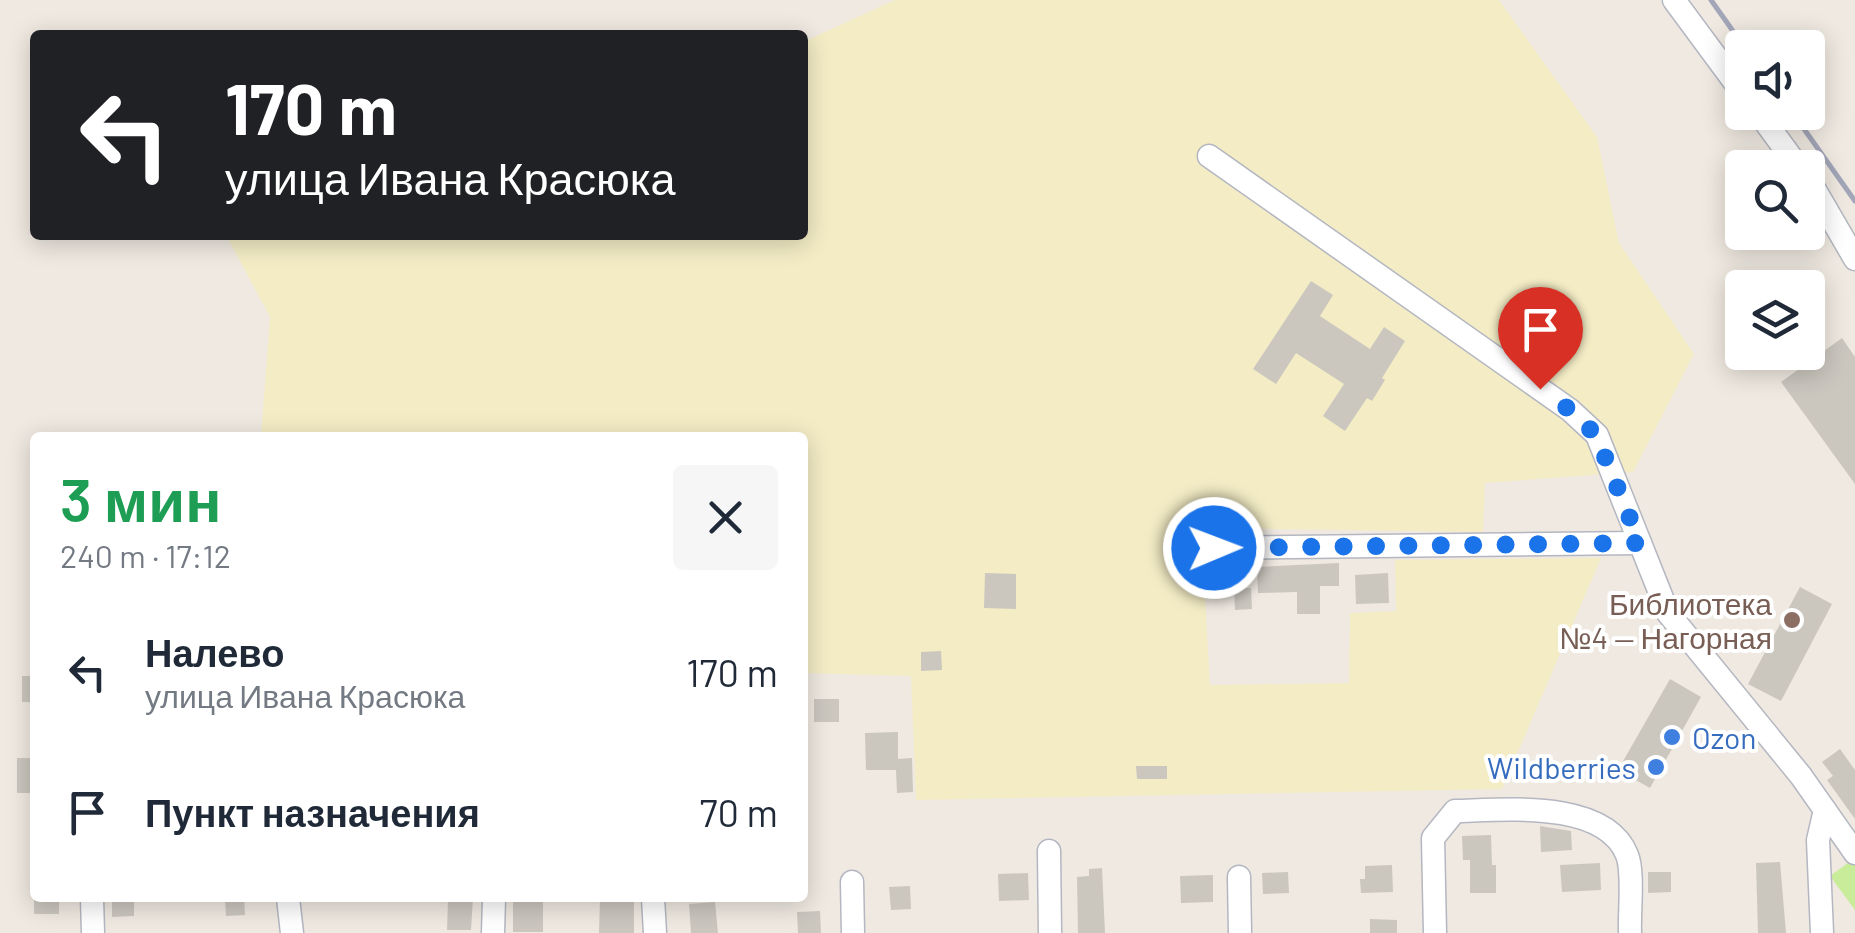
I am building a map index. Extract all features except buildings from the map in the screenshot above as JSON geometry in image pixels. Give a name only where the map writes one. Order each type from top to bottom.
[{"type":"street","points":[[1674,0],[1725,69]]},
{"type":"street","points":[[1208,156],[1570,410],[1596,435],[1668,612],[1801,776],[1855,853]]},
{"type":"street","points":[[1825,207],[1855,259]]},
{"type":"street","points":[[1214,548],[1640,543]]},
{"type":"street","points":[[1435,933],[1433,838],[1455,811],[1526,810],[1586,817],[1616,837],[1628,856],[1630,933]]},
{"type":"street","points":[[1822,933],[1818,840],[1826,810]]},
{"type":"street","points":[[1049,850],[1050,933]]},
{"type":"street","points":[[1240,877],[1240,933]]},
{"type":"street","points":[[852,882],[854,933]]},
{"type":"street","points":[[92,902],[94,933]]},
{"type":"street","points":[[288,902],[292,933]]},
{"type":"street","points":[[493,933],[494,902]]},
{"type":"street","points":[[654,902],[655,933]]},
{"type":"sand","points":[[895,0],[1499,0],[1597,137],[1619,243],[1694,354],[1633,472],[1485,483],[1483,532],[1201,528],[1210,685],[1349,683],[1350,613],[1396,611],[1395,560],[1601,558],[1502,789],[916,800],[911,676],[808,673],[808,432],[261,432],[270,317],[229,240],[808,240],[808,40]]},
{"type":"green space","points":[[1852,860],[1855,864],[1855,910],[1830,876]]},
{"type":"railway","points":[[1711,0],[1732,30]]},
{"type":"railway","points":[[1805,130],[1855,201]]},
{"type":"place","name":"Библиотека №4 — Нагорная","points":[[1792,620]]},
{"type":"place","name":"Ozon","points":[[1672,737]]},
{"type":"place","name":"Wildberries","points":[[1656,767]]},
{"type":"route","points":[[1214,548],[1640,543],[1596,435],[1540,389]]}]
